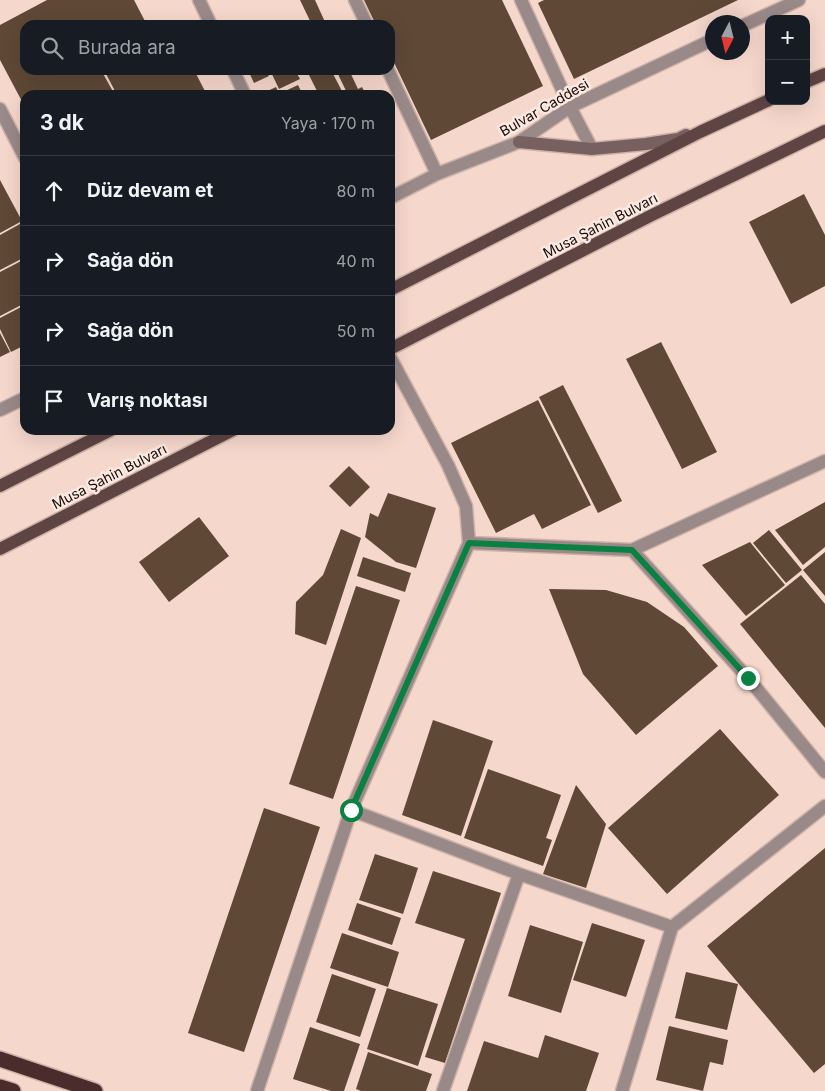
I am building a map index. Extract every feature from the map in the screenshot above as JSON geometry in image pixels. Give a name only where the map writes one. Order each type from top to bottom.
[{"type":"highway","points":[[0,1059],[95,1091]]},
{"type":"highway","points":[[0,1087],[13,1091]]},
{"type":"main road","points":[[810,80],[825,74]]},
{"type":"main road","points":[[395,287],[700,132],[765,102]]},
{"type":"main road","name":"Musa Şahin Bulvarı","points":[[395,347],[652,215],[825,131]]},
{"type":"main road","points":[[0,486],[101,435]]},
{"type":"main road","name":"Musa Şahin Bulvarı","points":[[0,548],[222,435]]},
{"type":"street","points":[[199,0],[209,20]]},
{"type":"street","points":[[355,0],[365,20]]},
{"type":"street","points":[[521,0],[570,107],[592,149]]},
{"type":"street","points":[[750,22],[798,0]]},
{"type":"street","name":"Bulvar Caddesi","points":[[395,195],[437,174],[519,142],[570,107],[705,43]]},
{"type":"street","points":[[235,75],[243,90]]},
{"type":"street","points":[[390,75],[437,174]]},
{"type":"street","points":[[519,142],[592,149],[678,139],[765,102]]},
{"type":"street","points":[[0,109],[20,148]]},
{"type":"street","points":[[257,1091],[351,810],[469,543],[466,506],[448,465],[395,366]]},
{"type":"street","points":[[0,410],[20,400]]},
{"type":"street","points":[[469,543],[632,550],[825,461]]},
{"type":"street","points":[[632,550],[748,678],[825,772]]},
{"type":"street","points":[[622,1091],[672,927],[825,806]]},
{"type":"street","points":[[351,810],[519,874],[672,927]]},
{"type":"street","points":[[443,1091],[519,874]]},
{"type":"building","points":[[47,0],[134,0],[144,20],[20,20],[20,75],[104,75],[112,90],[20,90],[20,98],[0,60],[0,25]]},
{"type":"building","points":[[300,0],[315,0],[324,20],[310,20]]},
{"type":"building","points":[[364,0],[502,0],[543,86],[431,140],[395,64],[395,20],[374,20]]},
{"type":"building","points":[[544,0],[738,0],[574,79],[538,3]]},
{"type":"building","points":[[107,75],[197,75],[204,90],[114,90]]},
{"type":"building","points":[[250,75],[268,75],[269,76],[254,83]]},
{"type":"building","points":[[272,75],[298,75],[300,79],[279,89]]},
{"type":"building","points":[[309,75],[334,75],[341,90],[316,90]]},
{"type":"building","points":[[338,75],[351,75],[358,89],[362,87],[364,90],[346,90]]},
{"type":"building","points":[[298,85],[300,90],[287,90]]},
{"type":"building","points":[[0,180],[20,217],[20,222],[0,233]]},
{"type":"building","points":[[804,194],[825,235],[825,286],[791,304],[749,222]]},
{"type":"building","points":[[20,224],[20,260],[0,270],[0,235]]},
{"type":"building","points":[[20,262],[20,306],[0,316],[0,272]]},
{"type":"building","points":[[20,308],[20,348],[11,352],[0,329],[0,318]]},
{"type":"building","points":[[0,333],[10,352],[0,357]]},
{"type":"building","points":[[661,342],[717,452],[682,469],[626,359]]},
{"type":"building","points":[[563,385],[622,501],[598,513],[539,397]]},
{"type":"building","points":[[538,400],[591,505],[542,529],[534,514],[496,533],[451,443]]},
{"type":"building","points":[[349,466],[370,487],[350,507],[329,486]]},
{"type":"building","points":[[388,493],[436,508],[416,568],[396,562],[365,537],[370,513],[378,517]]},
{"type":"building","points":[[825,502],[825,547],[803,565],[775,530]]},
{"type":"building","points":[[199,517],[229,556],[169,602],[139,562]]},
{"type":"building","points":[[341,529],[361,538],[326,645],[295,634],[296,602],[323,575]]},
{"type":"building","points":[[769,530],[802,570],[786,583],[753,543]]},
{"type":"building","points":[[750,542],[785,585],[746,616],[702,565]]},
{"type":"building","points":[[825,552],[825,596],[803,570]]},
{"type":"building","points":[[363,557],[411,573],[405,592],[357,576]]},
{"type":"building","points":[[801,575],[825,604],[825,728],[740,624]]},
{"type":"building","points":[[356,586],[400,600],[333,799],[289,784]]},
{"type":"building","points":[[549,589],[606,590],[647,602],[684,627],[718,666],[636,735],[583,674]]},
{"type":"building","points":[[433,720],[493,741],[461,836],[402,815]]},
{"type":"building","points":[[720,729],[779,795],[667,894],[608,828]]},
{"type":"building","points":[[488,769],[561,795],[546,838],[552,840],[543,866],[464,838]]},
{"type":"building","points":[[576,785],[606,824],[586,888],[543,874]]},
{"type":"building","points":[[264,808],[320,827],[244,1052],[188,1033]]},
{"type":"building","points":[[825,848],[825,1064],[814,1073],[707,946]]},
{"type":"building","points":[[375,854],[418,868],[403,914],[359,900]]},
{"type":"building","points":[[433,871],[501,893],[445,1063],[425,1057],[465,939],[415,923]]},
{"type":"building","points":[[357,903],[401,918],[392,945],[348,930]]},
{"type":"building","points":[[592,923],[645,940],[626,997],[573,980]]},
{"type":"building","points":[[530,925],[583,942],[561,1013],[508,996]]},
{"type":"building","points":[[342,933],[399,952],[388,987],[330,968]]},
{"type":"building","points":[[686,972],[738,984],[727,1030],[675,1018]]},
{"type":"building","points":[[332,974],[376,989],[360,1037],[316,1022]]},
{"type":"building","points":[[387,988],[438,1004],[418,1066],[367,1049]]},
{"type":"building","points":[[669,1026],[728,1040],[723,1065],[710,1062],[703,1091],[656,1080]]},
{"type":"building","points":[[310,1027],[360,1044],[344,1091],[331,1091],[293,1079]]},
{"type":"building","points":[[545,1035],[599,1053],[586,1091],[467,1091],[484,1041],[538,1058]]},
{"type":"building","points":[[368,1052],[432,1074],[426,1091],[361,1091],[356,1089]]},
{"type":"route","points":[[351,810],[469,543],[632,550],[748,678]]}]
